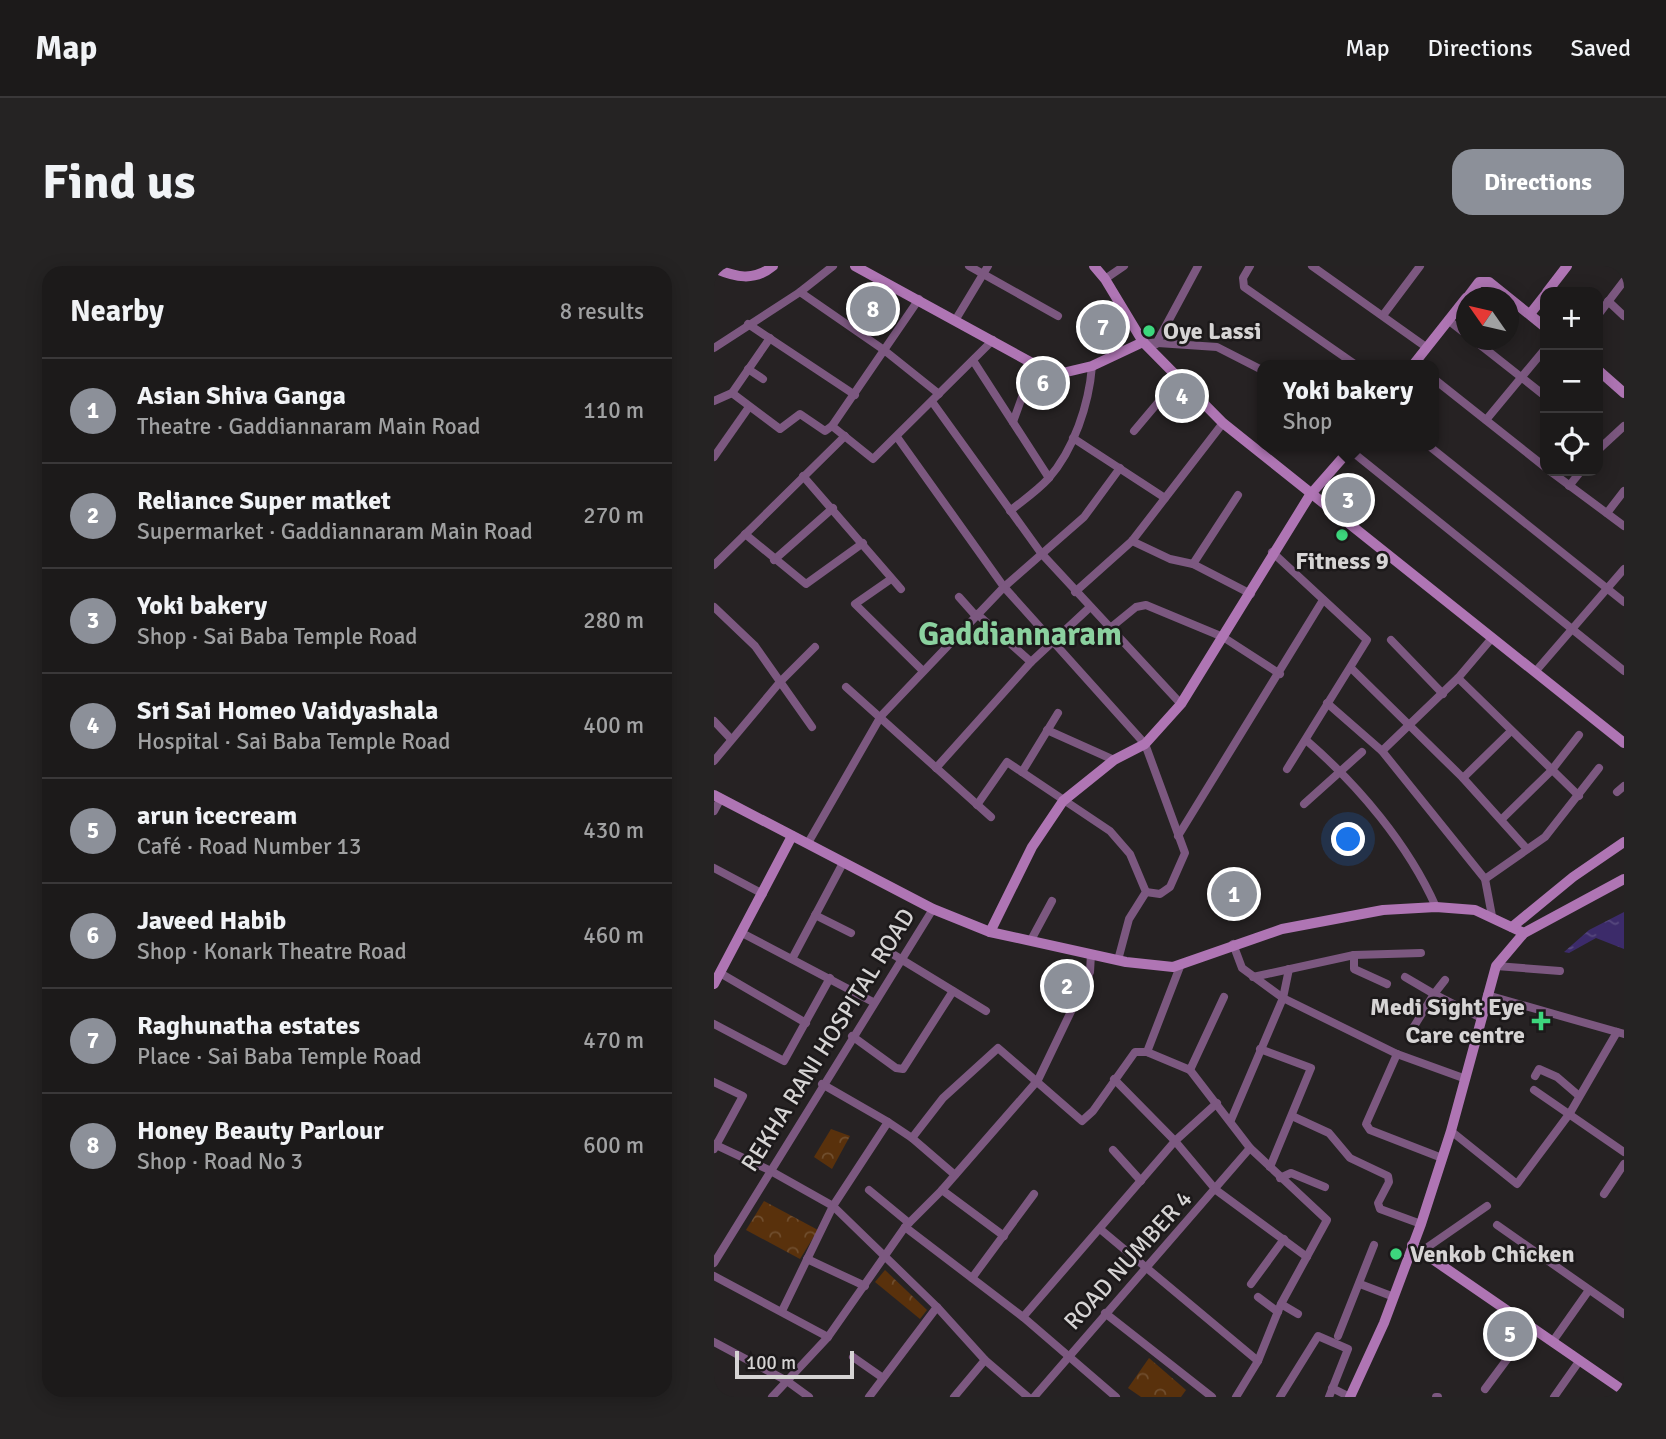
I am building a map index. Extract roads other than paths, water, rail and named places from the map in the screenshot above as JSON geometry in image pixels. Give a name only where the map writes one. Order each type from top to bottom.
[{"type":"street","points":[[714,268],[746,277],[759,276],[773,266]]},
{"type":"street","points":[[714,348],[800,292],[833,266]]},
{"type":"street","points":[[855,266],[1060,376],[1092,366],[1143,342],[1217,347],[1257,367]]},
{"type":"street","points":[[969,266],[985,270],[1058,316]]},
{"type":"street","points":[[1094,266],[1105,279],[1143,342],[1177,380],[1223,423],[1624,743]]},
{"type":"street","points":[[1105,279],[1124,266]]},
{"type":"street","points":[[1156,344],[1198,266]]},
{"type":"street","points":[[1250,266],[1243,278],[1244,287],[1349,360]]},
{"type":"street","points":[[1312,266],[1384,314],[1426,347]]},
{"type":"street","points":[[1384,314],[1419,266]]},
{"type":"street","points":[[1550,287],[1564,267]]},
{"type":"street","points":[[956,319],[985,270]]},
{"type":"street","points":[[1477,287],[1483,280],[1493,287]]},
{"type":"street","points":[[1603,308],[1624,281]]},
{"type":"street","points":[[800,292],[884,350],[939,394]]},
{"type":"street","points":[[732,393],[780,429],[800,414],[825,431],[832,426],[855,395],[919,299]]},
{"type":"street","points":[[1530,314],[1540,301]]},
{"type":"street","points":[[1608,301],[1624,316]]},
{"type":"street","points":[[1519,306],[1540,323]]},
{"type":"street","points":[[1417,360],[1456,311]]},
{"type":"street","points":[[1448,320],[1456,326]]},
{"type":"street","points":[[748,324],[855,395]]},
{"type":"street","points":[[714,401],[732,393],[770,338]]},
{"type":"street","points":[[832,426],[873,460],[974,362],[993,340]]},
{"type":"street","points":[[1487,350],[1540,392]]},
{"type":"street","points":[[1486,420],[1544,350]]},
{"type":"street","points":[[974,362],[1049,478]]},
{"type":"street","points":[[1013,422],[1034,364]]},
{"type":"street","points":[[1010,511],[1049,478],[1073,438],[1090,391],[1092,366]]},
{"type":"street","points":[[748,369],[763,379]]},
{"type":"street","points":[[1603,374],[1624,393]]},
{"type":"street","points":[[1134,431],[1177,380]]},
{"type":"street","points":[[1439,383],[1540,463]]},
{"type":"street","points":[[933,403],[1041,553],[1088,608],[1181,704]]},
{"type":"street","points":[[714,457],[748,407]]},
{"type":"street","points":[[1074,592],[1132,541],[1223,423]]},
{"type":"street","points":[[1603,442],[1624,426]]},
{"type":"street","points":[[714,565],[845,436]]},
{"type":"street","points":[[897,437],[1004,587],[1055,640],[1145,744],[1185,853],[1170,887],[1160,894],[1146,892]]},
{"type":"street","points":[[1073,438],[1165,498]]},
{"type":"street","points":[[990,932],[1032,847],[1063,801],[1114,760],[1145,744],[1181,704],[1251,594],[1272,552],[1310,495],[1347,451]]},
{"type":"street","points":[[1353,451],[1624,671]]},
{"type":"street","points":[[1435,451],[1624,602]]},
{"type":"street","points":[[808,843],[881,716],[1004,587],[1084,517],[1120,468]]},
{"type":"street","points":[[803,476],[901,589]]},
{"type":"street","points":[[1556,476],[1624,526]]},
{"type":"street","points":[[1569,486],[1577,476]]},
{"type":"street","points":[[1607,513],[1624,491]]},
{"type":"street","points":[[1193,564],[1238,495]]},
{"type":"street","points":[[774,560],[833,508]]},
{"type":"street","points":[[745,534],[806,584],[863,543]]},
{"type":"street","points":[[1132,541],[1170,559],[1193,564],[1251,594]]},
{"type":"street","points":[[1272,552],[1367,640],[1287,769]]},
{"type":"street","points":[[1535,672],[1624,569]]},
{"type":"street","points":[[891,579],[855,604],[923,671]]},
{"type":"street","points":[[959,597],[1031,662]]},
{"type":"street","points":[[1178,836],[1280,674],[1323,600]]},
{"type":"street","points":[[1109,629],[1136,607],[1146,605],[1223,637],[1280,674]]},
{"type":"street","points":[[714,607],[755,646],[812,727]]},
{"type":"street","points":[[936,768],[1031,662],[1088,608]]},
{"type":"street","points":[[1382,751],[1443,694],[1492,638]]},
{"type":"street","points":[[1391,640],[1443,694]]},
{"type":"street","points":[[714,761],[780,682],[816,647]]},
{"type":"street","points":[[1351,668],[1463,778],[1527,849]]},
{"type":"street","points":[[1458,678],[1578,796]]},
{"type":"street","points":[[846,687],[991,817]]},
{"type":"street","points":[[1327,703],[1382,751],[1485,879],[1492,916]]},
{"type":"street","points":[[1023,772],[1058,713]]},
{"type":"street","points":[[714,721],[731,739]]},
{"type":"street","points":[[1047,730],[1114,760]]},
{"type":"street","points":[[1463,778],[1510,732]]},
{"type":"street","points":[[1502,819],[1551,771],[1579,736]]},
{"type":"street","points":[[1306,740],[1341,770],[1420,873],[1436,907]]},
{"type":"street","points":[[1304,804],[1362,752]]},
{"type":"street","points":[[977,805],[1006,762],[1110,831],[1130,854],[1146,892]]},
{"type":"street","points":[[1485,879],[1545,837],[1599,768]]},
{"type":"street","points":[[714,811],[717,796],[933,909],[990,932],[1118,960],[1173,967],[1282,929],[1383,910],[1436,907],[1475,910],[1524,933]]},
{"type":"street","points":[[792,836],[716,980],[806,1023]]},
{"type":"street","points":[[1512,927],[1573,877],[1624,842]]},
{"type":"street","points":[[792,959],[843,863]]},
{"type":"street","points":[[714,868],[762,894]]},
{"type":"street","points":[[1280,1397],[1318,1336],[1348,1349],[1331,1393],[1350,1397],[1417,1248],[1421,1224],[1451,1131],[1496,966],[1524,933],[1624,879]]},
{"type":"street","points":[[1118,960],[1129,919],[1146,892]]},
{"type":"street","points":[[1031,940],[1052,901]]},
{"type":"street","name":"REKHA RANI HOSPITAL ROAD","points":[[714,1263],[822,1084],[933,909]]},
{"type":"street","points":[[815,915],[851,933]]},
{"type":"street","points":[[742,933],[873,1002]]},
{"type":"street","points":[[1233,944],[1242,968],[1283,998],[1397,1054],[1466,1079]]},
{"type":"street","points":[[886,950],[986,1011]]},
{"type":"street","points":[[1253,977],[1354,955],[1421,953]]},
{"type":"street","points":[[772,1397],[828,1337],[865,1286],[882,1256],[907,1225],[942,1190],[1038,1080],[1090,972],[1091,954]]},
{"type":"street","points":[[1354,955],[1354,970],[1387,984]]},
{"type":"street","points":[[1147,1052],[1181,964]]},
{"type":"street","points":[[1496,966],[1560,971]]},
{"type":"street","points":[[1231,1120],[1283,998],[1289,969]]},
{"type":"street","points":[[1405,977],[1482,1018]]},
{"type":"street","points":[[714,1024],[784,1061],[830,978]]},
{"type":"street","points":[[1413,1028],[1445,980]]},
{"type":"street","points":[[852,1036],[896,1068],[903,1069],[953,991]]},
{"type":"street","points":[[1451,1131],[1517,1184],[1570,1113],[1578,1095],[1621,1033],[1488,995]]},
{"type":"street","points":[[1189,1070],[1224,997]]},
{"type":"street","points":[[912,1138],[943,1098],[998,1048],[1082,1121],[1093,1111],[1129,1055],[1138,1051],[1147,1052],[1189,1070],[1231,1120],[1250,1148],[1327,1220],[1279,1308],[1258,1361],[1236,1397]]},
{"type":"street","points":[[1260,1049],[1311,1068],[1270,1167]]},
{"type":"street","points":[[1397,1054],[1368,1127],[1442,1158]]},
{"type":"street","points":[[1535,1076],[1539,1069],[1552,1074],[1578,1095]]},
{"type":"street","points":[[1114,1079],[1175,1141],[1216,1190],[1307,1257]]},
{"type":"street","points":[[714,1082],[743,1096],[715,1146],[769,1170],[833,1206],[937,1307],[985,1360],[1031,1397]]},
{"type":"street","points":[[822,1084],[912,1138],[955,1175]]},
{"type":"street","points":[[1534,1090],[1624,1152]]},
{"type":"street","points":[[1023,1317],[1175,1141],[1217,1103]]},
{"type":"street","points":[[1292,1116],[1329,1133],[1350,1158],[1388,1176],[1389,1182],[1378,1203],[1380,1209],[1421,1224]]},
{"type":"street","points":[[782,1311],[833,1206],[888,1122]]},
{"type":"street","name":"ROAD NUMBER 4","points":[[1031,1397],[1216,1190],[1250,1148]]},
{"type":"street","points":[[1113,1150],[1141,1181]]},
{"type":"street","points":[[1604,1194],[1624,1164]]},
{"type":"street","points":[[1280,1178],[1291,1173],[1325,1187]]},
{"type":"street","points":[[942,1190],[1004,1236]]},
{"type":"street","points":[[869,1191],[1116,1397]]},
{"type":"street","points":[[972,1278],[1034,1194]]},
{"type":"street","points":[[1417,1248],[1487,1206]]},
{"type":"street","points":[[1497,1226],[1624,1314]]},
{"type":"street","points":[[1100,1229],[1144,1269],[1258,1361]]},
{"type":"street","points":[[1251,1284],[1284,1239]]},
{"type":"street","points":[[1338,1336],[1374,1245]]},
{"type":"street","points":[[1417,1248],[1624,1391],[1619,1397]]},
{"type":"street","points":[[807,1259],[865,1286]]},
{"type":"street","points":[[714,1276],[828,1337]]},
{"type":"street","points":[[1360,1284],[1394,1297]]},
{"type":"street","points":[[1553,1341],[1589,1290]]},
{"type":"street","points":[[1258,1297],[1298,1314]]},
{"type":"street","points":[[869,1397],[937,1307]]},
{"type":"street","points":[[1105,1313],[1212,1397]]},
{"type":"street","points":[[1485,1389],[1531,1327]]},
{"type":"street","points":[[714,1342],[787,1381],[809,1397]]},
{"type":"street","points":[[853,1357],[883,1378]]},
{"type":"street","points":[[954,1397],[985,1360]]},
{"type":"street","points":[[1553,1397],[1580,1360]]},
{"type":"water","points":[[1624,912],[1624,949],[1596,938],[1569,953],[1564,952],[1589,930]]},
{"type":"place","name":"Honey Beauty Parlour","points":[[873,309]]},
{"type":"place","name":"Raghunatha estates","points":[[1103,327]]},
{"type":"place","name":"Oye Lassi","points":[[1149,331]]},
{"type":"place","name":"Javeed Habib","points":[[1043,383]]},
{"type":"place","name":"Sri Sai Homeo Vaidyashala","points":[[1182,396]]},
{"type":"place","name":"Yoki bakery","points":[[1348,500]]},
{"type":"place","name":"Fitness 9","points":[[1342,535]]},
{"type":"place","name":"Asian Shiva Ganga","points":[[1234,894]]},
{"type":"place","name":"Reliance Super matket","points":[[1067,986]]},
{"type":"place","name":"Medi Sight Eye Care centre","points":[[1541,1021]]},
{"type":"place","name":"Venkob Chicken","points":[[1396,1254]]},
{"type":"place","name":"arun icecream","points":[[1510,1334]]},
{"type":"district","name":"Gaddiannaram","points":[[1020,634]]}]
